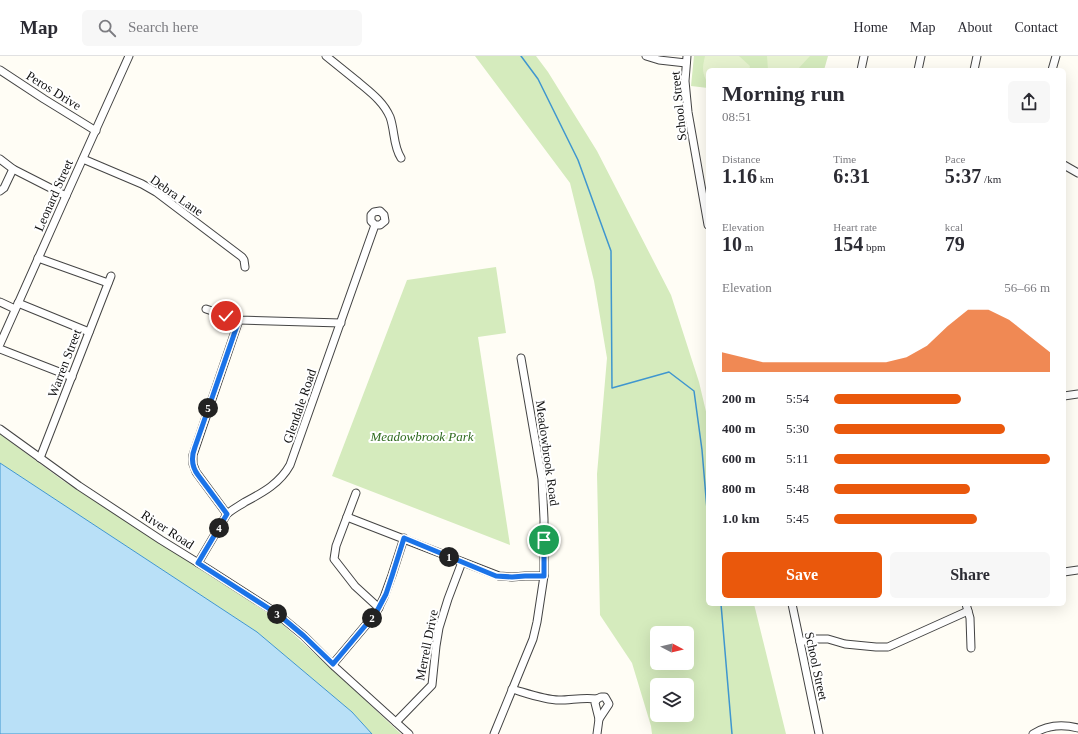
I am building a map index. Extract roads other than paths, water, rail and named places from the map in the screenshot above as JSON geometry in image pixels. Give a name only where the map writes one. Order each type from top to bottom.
[{"type":"street","name":"Leonard Street","points":[[0,344],[129,56]]},
{"type":"street","points":[[326,56],[375,95],[384,105],[392,124],[397,152],[401,158]]},
{"type":"street","points":[[646,56],[659,60],[687,60]]},
{"type":"street","points":[[861,68],[864,56]]},
{"type":"street","points":[[918,68],[921,56]]},
{"type":"street","points":[[974,68],[977,56]]},
{"type":"street","points":[[1053,68],[1056,56]]},
{"type":"street","name":"School Street","points":[[687,60],[685,81],[688,112],[706,214]]},
{"type":"street","name":"Peros Drive","points":[[0,70],[96,130]]},
{"type":"street","points":[[0,159],[13,169],[66,196]]},
{"type":"street","name":"Debra Lane","points":[[83,159],[142,184],[156,192],[242,256],[245,267]]},
{"type":"street","points":[[1066,166],[1078,173]]},
{"type":"street","points":[[0,191],[4,188],[13,169]]},
{"type":"street","name":"Glendale Road","points":[[198,563],[227,514],[234,508],[268,489],[279,481],[287,471],[295,453],[375,226]]},
{"type":"street","name":"Warren Street","points":[[38,258],[109,280],[40,458]]},
{"type":"street","points":[[0,302],[16,306],[89,332]]},
{"type":"street","points":[[206,309],[239,320],[341,323]]},
{"type":"street","points":[[227,514],[196,472],[193,464],[193,455],[239,320]]},
{"type":"street","points":[[0,349],[72,377]]},
{"type":"street","name":"Meadowbrook Road","points":[[494,734],[536,630],[544,576],[544,514],[542,479],[521,358]]},
{"type":"street","points":[[1066,396],[1078,394]]},
{"type":"street","name":"River Road","points":[[0,429],[79,486],[279,615],[304,636],[409,734]]},
{"type":"street","points":[[356,493],[336,546],[334,559],[337,565],[355,586],[379,608]]},
{"type":"street","points":[[347,517],[499,576],[544,576]]},
{"type":"street","points":[[333,664],[371,620],[379,608],[392,576],[404,538]]},
{"type":"street","name":"Merrell Drive","points":[[396,722],[432,685],[439,628],[462,562]]},
{"type":"street","points":[[1066,572],[1078,570]]},
{"type":"street","name":"School Street","points":[[792,606],[819,734]]},
{"type":"street","points":[[800,642],[812,639],[828,639],[845,644],[888,647],[967,608],[971,624],[971,648]]},
{"type":"street","points":[[512,689],[555,700],[586,697],[597,699],[605,697],[609,704],[599,719]]},
{"type":"street","points":[[597,699],[595,703],[599,719],[597,734]]},
{"type":"street","points":[[1033,734],[1042,729],[1057,726],[1078,728]]},
{"type":"water","points":[[0,463],[257,632],[352,712],[372,734],[0,734]]},
{"type":"waterway","points":[[521,56],[538,79],[578,160],[611,251],[612,388],[669,372],[694,391],[702,450],[706,497]]},
{"type":"waterway","points":[[721,606],[732,734]]},
{"type":"park label","name":"Meadowbrook Park","points":[[422,436]]}]
